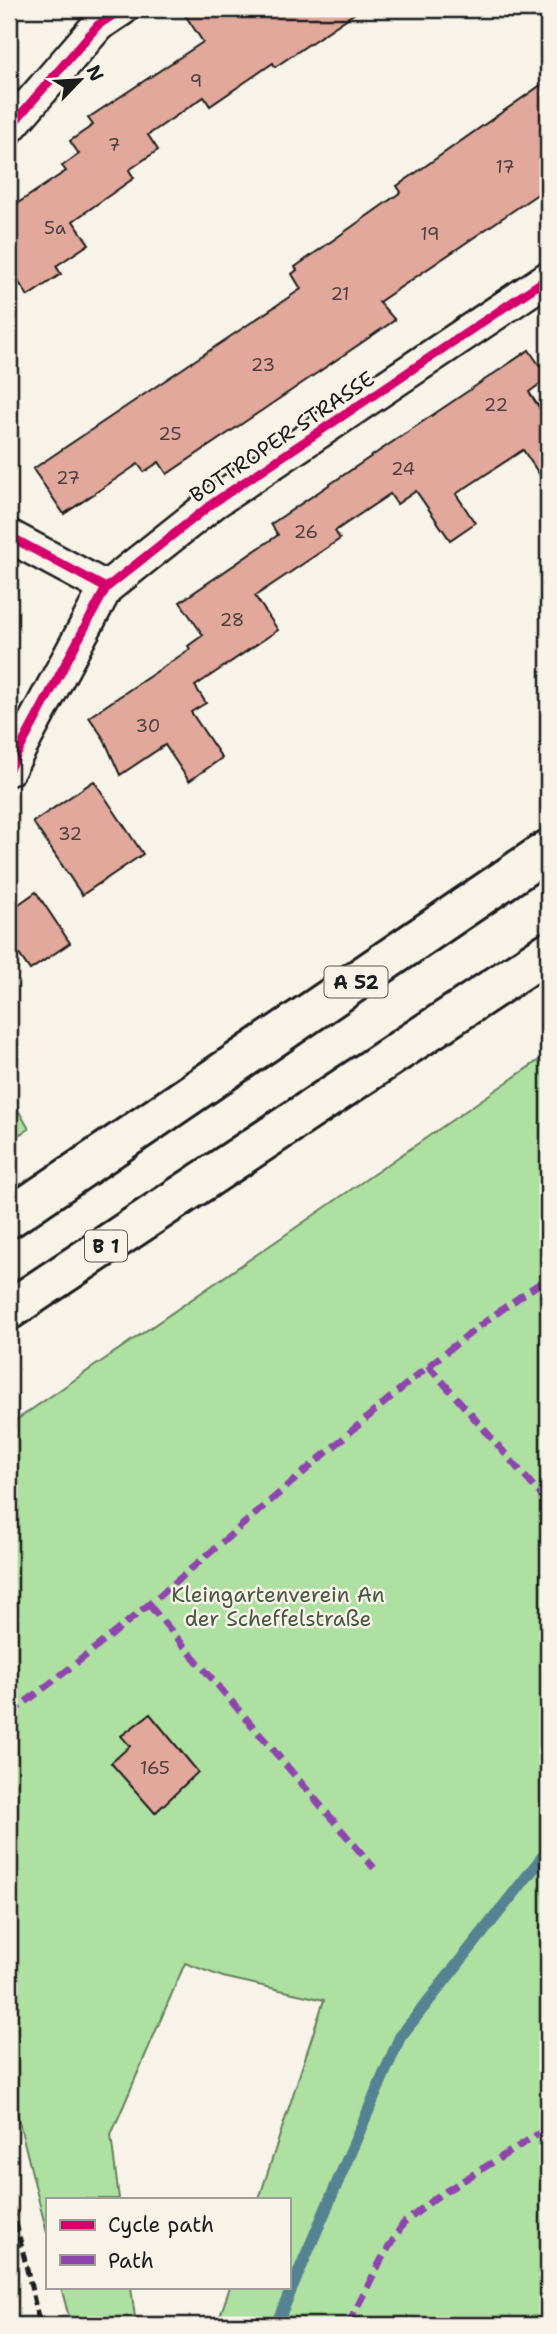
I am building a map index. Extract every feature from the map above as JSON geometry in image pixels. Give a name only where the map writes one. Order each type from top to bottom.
[{"type":"main road","name":"A 52","points":[[9,1218],[548,850]]},
{"type":"main road","name":"B 1","points":[[9,1310],[548,952]]},
{"type":"street","points":[[9,128],[97,25],[122,9]]},
{"type":"street","name":"BOTTROPER STRASSE","points":[[9,769],[106,589],[214,503],[548,278]]},
{"type":"street","points":[[9,536],[106,589]]},
{"type":"green space","name":"Kleingartenverein An der Scheffelstraße","points":[[548,1054],[548,2240],[544,2245],[548,2325],[217,2325],[230,2288],[290,2288],[290,2198],[259,2198],[324,2000],[223,1977],[185,1963],[111,2135],[119,2198],[46,2198],[46,2229],[9,2082],[9,1425]]},
{"type":"green space","points":[[9,1094],[29,1129],[9,1140]]},
{"type":"green space","points":[[61,2288],[131,2288],[136,2325],[71,2325]]},
{"type":"building","points":[[181,9],[361,9],[275,67],[273,63],[210,106],[204,97],[148,135],[158,150],[129,170],[134,178],[73,221],[89,244],[56,266],[61,274],[28,296],[9,268],[9,209],[66,171],[62,166],[79,154],[70,141],[93,125],[88,118],[203,42]]},
{"type":"building","points":[[548,80],[548,187],[379,302],[395,320],[261,411],[167,474],[159,462],[144,472],[138,464],[64,514],[33,469],[301,289],[292,274],[297,270],[295,267],[401,192],[397,186]]},
{"type":"building","points":[[529,350],[548,378],[529,392],[548,421],[548,487],[523,450],[456,494],[475,523],[450,540],[416,491],[397,504],[390,494],[335,531],[340,539],[255,596],[278,630],[195,686],[206,703],[191,712],[222,758],[189,781],[165,745],[120,775],[104,739],[89,717],[190,649],[188,646],[203,635],[180,602],[278,535],[271,524]]},
{"type":"building","points":[[94,781],[143,854],[82,895],[33,822]]},
{"type":"building","points":[[36,892],[70,943],[30,970],[9,940],[9,911]]},
{"type":"building","points":[[150,1714],[198,1772],[155,1813],[111,1763],[130,1746],[121,1736]]},
{"type":"waterway","points":[[276,2325],[400,2037],[548,1850]]},
{"type":"railway","points":[[9,2193],[40,2325]]},
{"type":"marked path","points":[[9,1714],[133,1618],[437,1359],[548,1278]]},
{"type":"marked path","points":[[428,1365],[548,1503]]},
{"type":"marked path","points":[[149,1605],[374,1868]]},
{"type":"marked path","points":[[348,2325],[381,2260],[403,2224],[435,2198],[548,2128]]},
{"type":"cycle path","points":[[9,128],[98,25],[122,9]]},
{"type":"cycle path","points":[[9,769],[106,588],[213,503],[548,278]]},
{"type":"cycle path","points":[[9,536],[106,588]]}]
